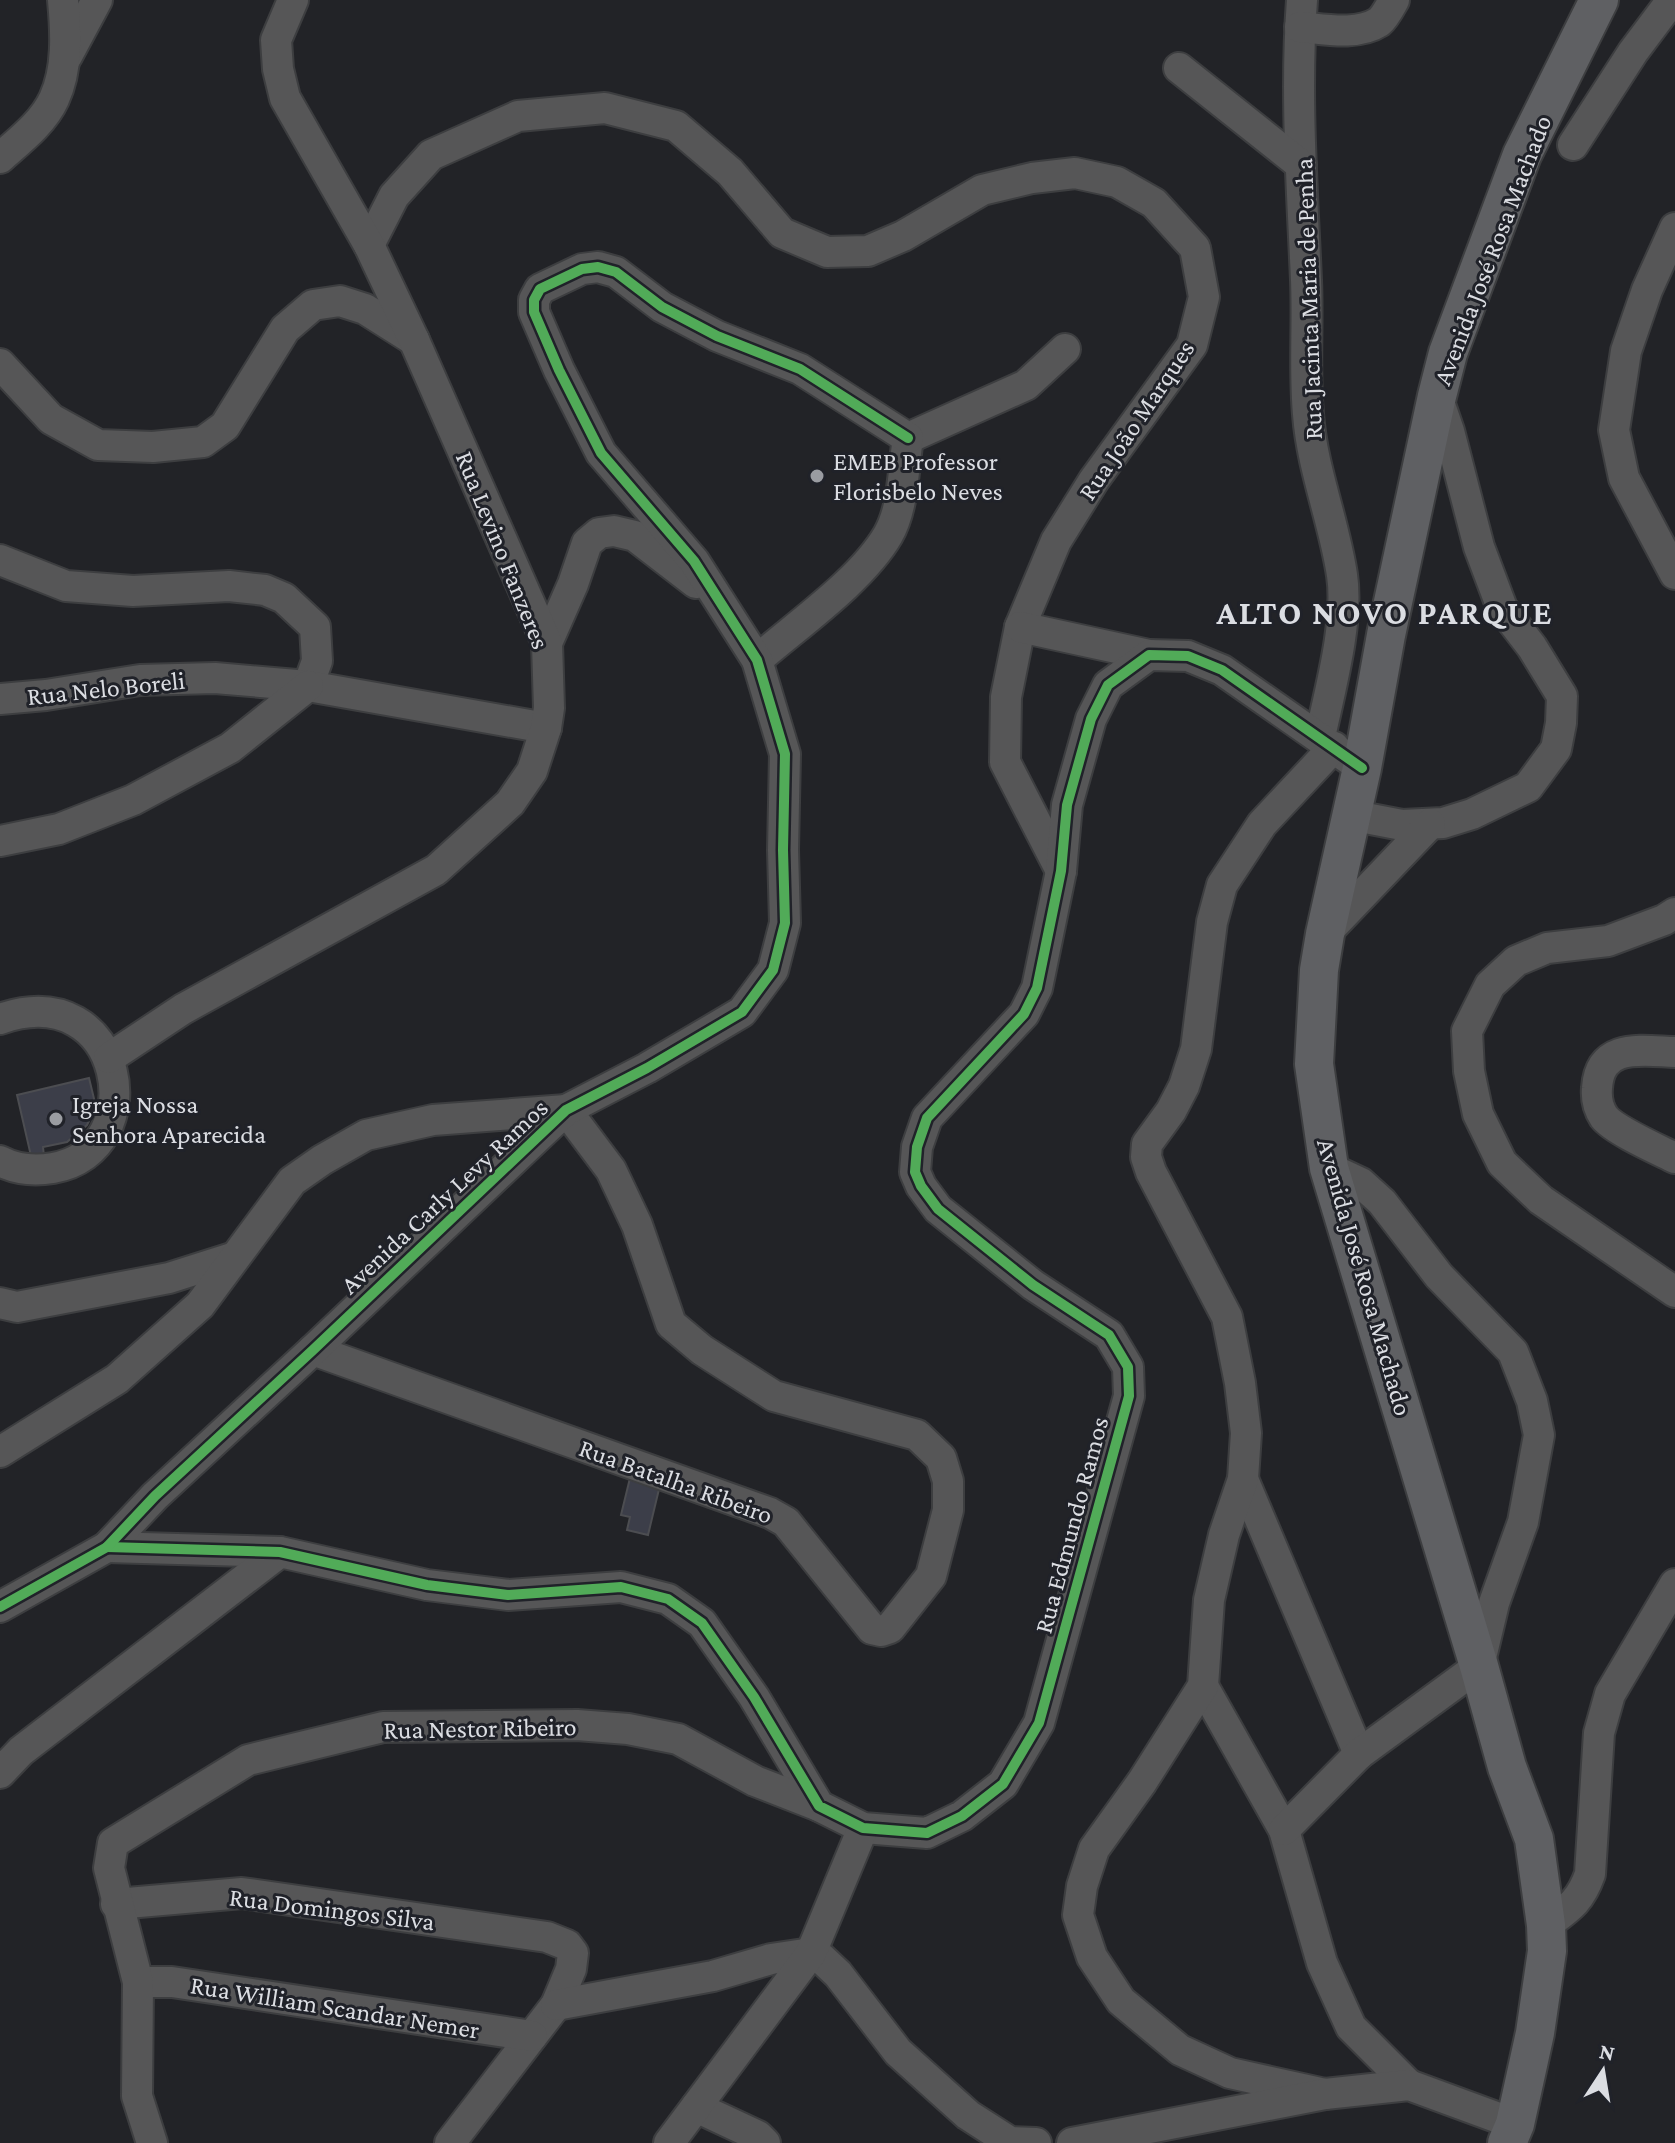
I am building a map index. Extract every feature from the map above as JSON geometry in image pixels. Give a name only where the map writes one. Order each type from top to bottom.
[{"type":"main road","name":"Avenida José Rosa Machado","points":[[1511,2134],[1535,2033],[1547,1951],[1534,1839],[1507,1767],[1329,1168],[1314,1064],[1319,970],[1350,815],[1339,751],[1386,635],[1448,353],[1522,155],[1599,0]]},
{"type":"street","points":[[63,0],[64,61]]},
{"type":"street","points":[[0,158],[33,129],[54,99],[64,61],[97,0]]},
{"type":"street","name":"Rua Levino Fanzeres","points":[[109,1058],[183,1009],[436,870],[510,803],[532,771],[546,728],[549,708],[547,643],[369,245],[285,98],[278,69],[276,40],[293,0]]},
{"type":"street","points":[[1301,14],[1349,30],[1367,27],[1381,20],[1394,0]]},
{"type":"street","points":[[1573,145],[1633,52],[1672,0]]},
{"type":"street","name":"Rua Jacinta Maria de Penha","points":[[1301,14],[1301,165],[1308,414],[1320,488],[1342,577],[1339,751]]},
{"type":"street","points":[[1179,68],[1301,165]]},
{"type":"street","name":"Rua João Marques","points":[[369,245],[394,196],[431,155],[518,116],[605,108],[676,126],[730,172],[782,233],[827,252],[868,251],[903,236],[982,190],[1032,178],[1075,173],[1117,182],[1154,203],[1195,248],[1204,297],[1192,345],[1094,480],[1056,541],[1020,627],[1006,697],[1005,762],[1061,871]]},
{"type":"street","points":[[1675,228],[1647,290],[1626,351],[1614,430],[1624,478],[1675,574]]},
{"type":"street","name":"Avenida Carly Levy Ramos","points":[[0,1607],[107,1547],[155,1496],[566,1110],[647,1068],[742,1012],[773,970],[785,923],[785,754],[757,660],[694,561],[601,453],[534,312],[534,300],[540,289],[582,269],[598,267],[616,272],[662,307],[717,336],[800,369],[908,438]]},
{"type":"street","points":[[0,364],[51,419],[98,445],[153,447],[203,442],[225,426],[285,329],[313,305],[340,301],[365,309],[414,340]]},
{"type":"street","points":[[757,660],[858,573],[888,534],[898,506],[908,438],[1026,385],[1065,349]]},
{"type":"street","points":[[1350,815],[1402,825],[1443,823],[1472,814],[1528,787],[1556,749],[1562,696],[1532,647],[1502,608],[1479,547],[1437,396]]},
{"type":"street","points":[[547,643],[587,543],[599,533],[614,531],[635,536],[692,582],[711,589]]},
{"type":"street","points":[[0,560],[66,586],[133,591],[229,586],[265,590],[284,598],[315,627],[317,661],[308,686],[230,748],[133,800],[59,829],[0,841]]},
{"type":"street","points":[[1020,627],[1149,655],[1188,656],[1222,670],[1339,751],[1262,824],[1222,885],[1212,922],[1196,1049],[1178,1098],[1147,1144],[1146,1157],[1151,1172],[1227,1317],[1246,1433],[1243,1479],[1224,1535],[1209,1600],[1203,1686],[1142,1782],[1094,1849],[1082,1886],[1078,1915],[1092,1957],[1121,2001],[1180,2050],[1230,2073],[1325,2094]]},
{"type":"street","name":"Rua Edmundo Ramos","points":[[819,1806],[863,1828],[927,1833],[962,1816],[1003,1784],[1039,1723],[1129,1396],[1128,1367],[1109,1335],[1033,1285],[938,1209],[915,1172],[917,1147],[927,1118],[1024,1014],[1037,988],[1061,871],[1067,805],[1091,719],[1108,685],[1149,655]]},
{"type":"street","name":"Rua Nelo Boreli","points":[[0,699],[140,680],[215,678],[308,686],[546,728]]},
{"type":"street","points":[[1325,934],[1430,824]]},
{"type":"street","points":[[1675,913],[1608,941],[1547,948],[1516,961],[1490,985],[1467,1031],[1469,1071],[1478,1114],[1502,1163],[1541,1200],[1675,1292]]},
{"type":"street","points":[[0,1019],[21,1011],[48,1011],[73,1019],[94,1036],[109,1058],[116,1083],[114,1109],[103,1134],[86,1153],[63,1166],[36,1171],[10,1167],[0,1161]]},
{"type":"street","points":[[1675,1052],[1629,1050],[1608,1058],[1597,1076],[1596,1100],[1605,1119],[1675,1158]]},
{"type":"street","points":[[0,1452],[117,1379],[200,1305],[292,1181],[322,1160],[366,1135],[433,1120],[566,1110]]},
{"type":"street","name":"Rua Batalha Ribeiro","points":[[313,1350],[770,1513],[786,1522],[872,1629],[881,1631],[890,1628],[931,1576],[948,1510],[948,1481],[941,1458],[917,1435],[774,1396],[702,1350],[671,1324],[637,1225],[611,1170],[566,1110]]},
{"type":"street","points":[[1284,1830],[1359,1754],[1479,1666],[1494,1603],[1523,1522],[1539,1435],[1532,1401],[1513,1352],[1439,1276],[1382,1202],[1361,1183],[1329,1168]]},
{"type":"street","points":[[0,1303],[17,1307],[169,1278],[235,1257]]},
{"type":"street","points":[[1243,1479],[1359,1754]]},
{"type":"street","points":[[107,1547],[280,1552],[427,1585],[508,1595],[621,1587],[668,1599],[702,1623],[754,1697],[819,1806]]},
{"type":"street","points":[[0,1773],[21,1751],[280,1552]]},
{"type":"street","points":[[1546,1925],[1578,1901],[1584,1890],[1590,1874],[1599,1733],[1610,1694],[1675,1584]]},
{"type":"street","points":[[1203,1686],[1284,1830],[1322,1963],[1351,2027],[1409,2085],[1511,2134]]},
{"type":"street","name":"Rua Nestor Ribeiro","points":[[152,2143],[137,2096],[138,1982],[109,1868],[113,1843],[248,1760],[383,1727],[577,1725],[628,1729],[678,1739],[755,1781],[819,1806]]},
{"type":"street","points":[[669,2143],[811,1953],[863,1828]]},
{"type":"street","name":"Rua Domingos Silva","points":[[116,1904],[242,1893],[547,1937],[567,1945],[573,1953],[571,1969],[556,2005]]},
{"type":"street","points":[[450,2143],[556,2005],[713,1976],[771,1959],[811,1953],[838,1974],[898,2052],[968,2115],[1010,2142],[1036,2143]]},
{"type":"street","name":"Rua William Scandar Nemer","points":[[138,1982],[172,1982],[532,2036]]},
{"type":"street","points":[[1072,2143],[1325,2094],[1409,2085]]},
{"type":"street","points":[[696,2107],[758,2136],[765,2143]]},
{"type":"building","name":"Igreja Nossa Senhora Aparecida","points":[[89,1078],[96,1107],[87,1125],[67,1142],[43,1147],[44,1156],[31,1156],[17,1095]]},
{"type":"building","points":[[630,1478],[660,1485],[648,1535],[627,1530],[630,1517],[621,1515]]},
{"type":"cycle path","points":[[0,1607],[107,1547],[155,1496],[566,1110],[647,1068],[742,1012],[773,970],[785,923],[785,754],[757,660],[694,561],[601,453],[534,312],[534,300],[540,289],[582,269],[598,267],[616,272],[662,307],[717,336],[800,369],[908,438]]},
{"type":"cycle path","points":[[107,1547],[280,1552],[427,1585],[508,1595],[621,1587],[668,1599],[702,1623],[754,1697],[819,1806],[863,1828],[927,1833],[962,1816],[1003,1784],[1039,1723],[1129,1396],[1128,1367],[1109,1335],[1033,1285],[938,1209],[915,1172],[917,1147],[927,1118],[1024,1014],[1037,988],[1061,871],[1067,805],[1091,719],[1108,685],[1149,655],[1188,656],[1222,670],[1362,768]]},
{"type":"place","name":"EMEB Professor Florisbelo Neves","points":[[817,476]]},
{"type":"place","name":"Igreja Nossa Senhora Aparecida","points":[[56,1119]]},
{"type":"district","name":"ALTO NOVO PARQUE","points":[[1385,612]]}]
